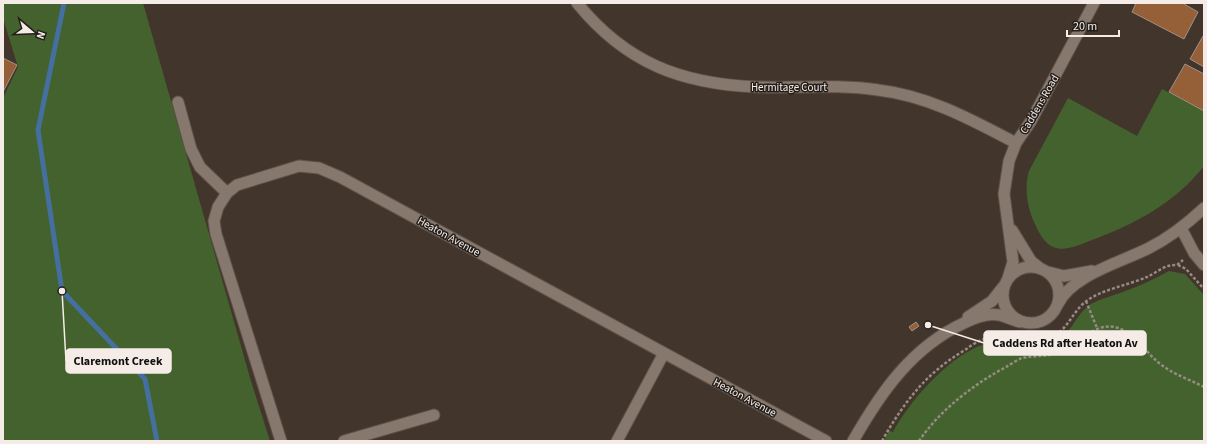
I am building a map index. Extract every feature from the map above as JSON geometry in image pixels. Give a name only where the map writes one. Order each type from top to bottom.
[{"type":"street","name":"Hermitage Court","points":[[577,3],[595,25],[621,47],[652,66],[686,78],[720,85],[878,89],[907,95],[937,104],[967,117],[1016,143]]},
{"type":"street","name":"Caddens Road","points":[[854,441],[876,402],[895,376],[921,350],[992,301],[1007,280],[1012,265],[1012,256],[1005,211],[1004,194],[1006,169],[1016,143],[1031,121],[1094,3]]},
{"type":"street","points":[[178,102],[191,149],[200,168],[227,193]]},
{"type":"street","name":"Heaton Avenue","points":[[281,441],[216,234],[214,221],[218,207],[227,193],[237,185],[299,166],[319,168],[340,177],[826,441]]},
{"type":"street","points":[[1106,267],[1073,287],[1061,298],[1050,316],[1036,324],[1020,322],[1005,309],[1002,296],[1007,280],[1020,269],[1027,267],[1064,276],[1089,272],[1106,267],[1148,249],[1181,228],[1204,208]]},
{"type":"street","name":"Caddens Road","points":[[1005,211],[1011,227],[1022,248],[1031,261],[1044,270]]},
{"type":"street","points":[[1181,228],[1194,253],[1204,265]]},
{"type":"street","points":[[1044,270],[1055,280],[1058,286],[1058,304]]},
{"type":"street","name":"Caddens Road","points":[[955,327],[980,317],[993,315],[999,315],[1020,322]]},
{"type":"street","points":[[617,441],[664,353]]},
{"type":"street","points":[[344,441],[434,415]]},
{"type":"path","points":[[1177,265],[1184,259]]},
{"type":"path","points":[[882,441],[910,397],[937,369],[975,343],[989,338],[1026,343],[1041,342],[1049,339],[1064,328],[1086,301],[1147,277],[1168,266],[1177,265],[1186,269],[1204,289]]},
{"type":"path","points":[[1086,301],[1097,328]]},
{"type":"path","points":[[919,441],[940,416],[982,380],[1022,358],[1045,357],[1062,351],[1097,328],[1106,326],[1126,331],[1139,341],[1155,360],[1164,367],[1204,387]]},
{"type":"green space","points":[[3,3],[143,3],[251,381],[270,441],[3,441],[3,98],[18,67],[3,18]]},
{"type":"green space","points":[[1162,89],[1204,111],[1204,166],[1193,179],[1167,201],[1153,211],[1124,227],[1074,247],[1060,249],[1049,244],[1038,231],[1032,218],[1027,198],[1027,178],[1029,171],[1068,98],[1137,136]]},
{"type":"green space","points":[[1169,271],[1185,274],[1204,295],[1204,441],[884,441],[889,431],[893,432],[922,391],[950,364],[965,354],[979,346],[994,342],[1038,348],[1055,342],[1067,332],[1085,309],[1091,304],[1138,286]]},
{"type":"building","points":[[1136,3],[1185,3],[1184,4],[1198,12],[1184,39],[1132,12]]},
{"type":"building","points":[[1204,36],[1204,67],[1190,59]]},
{"type":"building","points":[[3,58],[17,65],[3,92]]},
{"type":"building","points":[[1185,64],[1204,74],[1204,111],[1169,92]]},
{"type":"building","points":[[916,322],[919,326],[912,331],[909,327]]},
{"type":"waterway","points":[[64,3],[38,130],[62,291],[145,379],[157,441]]},
{"type":"place","name":"Claremont Creek","points":[[62,291]]},
{"type":"place","name":"Caddens Rd after Heaton Av","points":[[928,325]]}]
